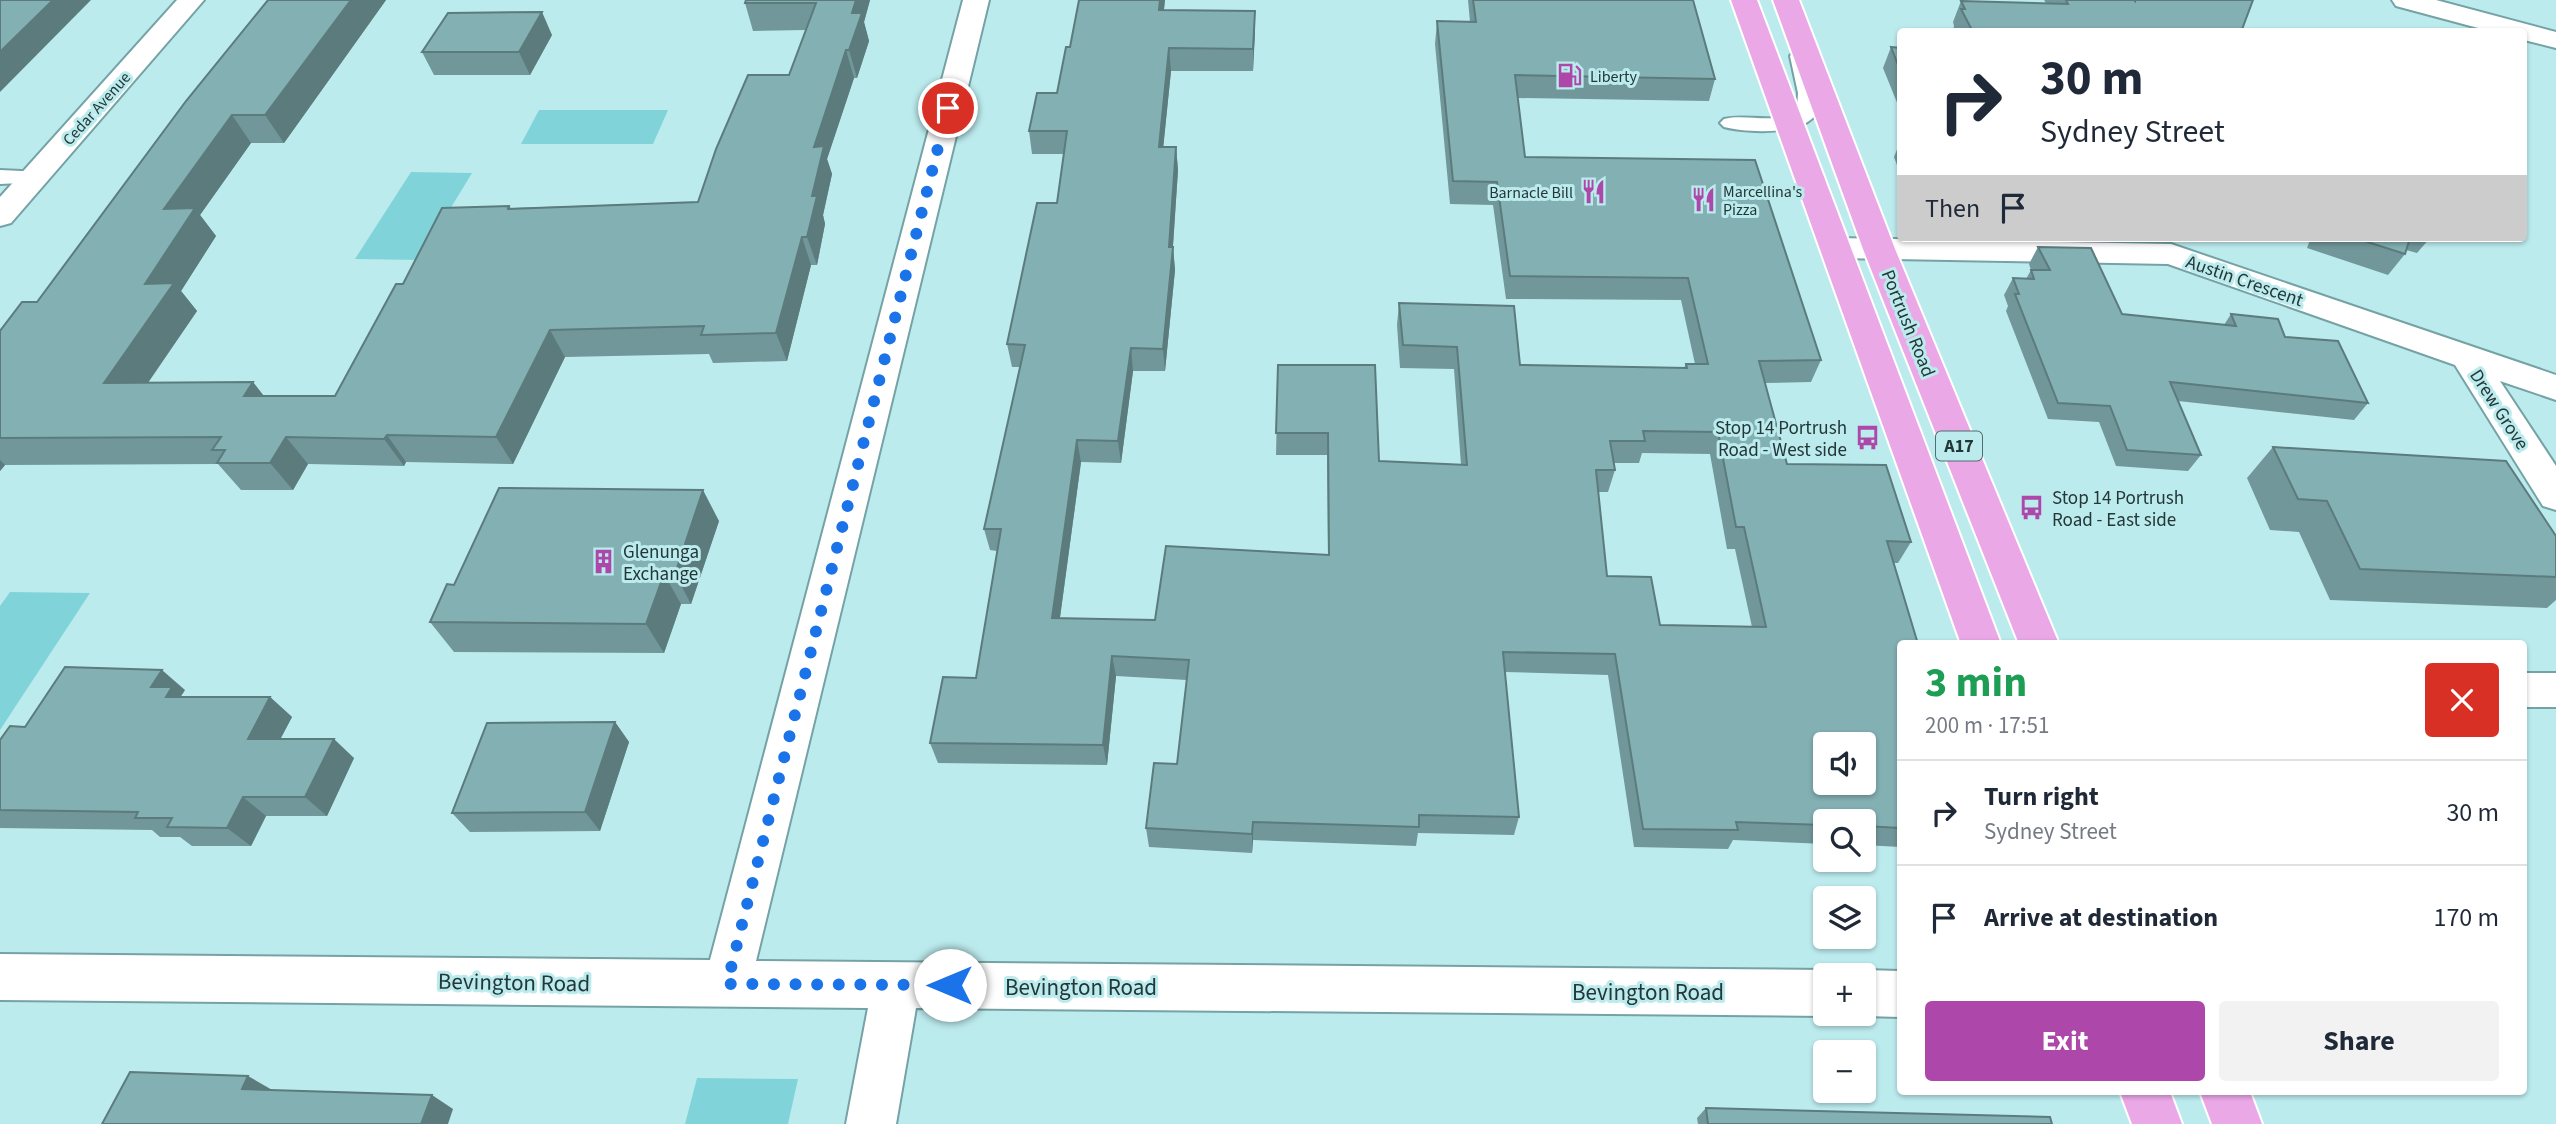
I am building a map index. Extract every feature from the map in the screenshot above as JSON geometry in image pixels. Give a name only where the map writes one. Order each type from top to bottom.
[{"type":"highway","name":"A17","points":[[1744,0],[1980,640]]},
{"type":"highway","name":"Portrush Road","points":[[1789,8],[1879,249],[2037,640]]},
{"type":"highway","points":[[2146,1095],[2157,1124]]},
{"type":"highway","points":[[2226,1095],[2237,1124]]},
{"type":"street","name":"Cedar Avenue","points":[[0,216],[191,0]]},
{"type":"street","points":[[727,984],[976,0]]},
{"type":"street","points":[[2405,0],[2511,28]]},
{"type":"street","points":[[2527,32],[2556,40]]},
{"type":"street","name":"Austin Crescent","points":[[1836,248],[2171,254],[2556,388]]},
{"type":"street","name":"Drew Grove","points":[[2466,356],[2556,496]]},
{"type":"street","points":[[2527,690],[2556,691]]},
{"type":"street","name":"Bevington Road","points":[[0,977],[1813,993]]},
{"type":"street","points":[[871,1124],[896,985]]},
{"type":"street","points":[[1876,993],[1897,994]]},
{"type":"lane","points":[[1731,123],[1789,124],[1804,116],[1809,106],[1789,8]]},
{"type":"lane","points":[[0,177],[35,177]]},
{"type":"shaded area","points":[[539,110],[668,110],[653,144],[521,144]]},
{"type":"shaded area","points":[[411,172],[472,173],[419,260],[355,259]]},
{"type":"shaded area","points":[[10,592],[90,593],[0,730],[0,606]]},
{"type":"shaded area","points":[[697,1078],[798,1079],[788,1124],[685,1124]]},
{"type":"building","points":[[0,0],[53,0],[0,52]]},
{"type":"building","points":[[268,0],[351,0],[265,115],[232,115],[164,209],[195,208],[145,284],[174,283],[104,383],[253,382],[244,396],[335,396],[396,284],[403,284],[442,208],[509,206],[508,209],[698,202],[716,149],[748,75],[789,75],[816,3],[745,3],[746,0],[856,0],[852,13],[862,13],[849,50],[846,50],[814,147],[824,146],[812,196],[817,196],[807,237],[802,237],[776,333],[701,335],[704,326],[550,330],[496,437],[286,437],[270,463],[217,463],[225,450],[212,450],[221,437],[0,438],[0,331],[22,302],[37,302],[186,101]]},
{"type":"building","points":[[1079,0],[1160,0],[1159,10],[1255,11],[1253,49],[1169,48],[1159,147],[1176,147],[1169,247],[1173,247],[1163,349],[1131,348],[1118,441],[1077,440],[1052,618],[1155,620],[1166,546],[1329,555],[1328,433],[1276,433],[1278,365],[1375,365],[1379,461],[1467,465],[1457,347],[1403,345],[1399,303],[1514,306],[1520,365],[1687,368],[1686,364],[1708,364],[1688,278],[1510,276],[1497,182],[1453,181],[1437,21],[1476,22],[1473,0],[1693,0],[1715,79],[1515,75],[1525,157],[1755,160],[1821,360],[1759,361],[1787,464],[1886,465],[1911,542],[1887,541],[1917,640],[1897,640],[1897,828],[1876,827],[1876,809],[1813,809],[1813,825],[1736,822],[1738,830],[1643,829],[1615,654],[1503,652],[1519,817],[1419,815],[1419,827],[1253,822],[1252,834],[1146,828],[1154,763],[1177,764],[1189,660],[1112,656],[1103,745],[930,743],[943,677],[976,678],[1001,529],[984,529],[1025,345],[1007,344],[1037,203],[1057,203],[1067,131],[1029,131],[1037,93],[1057,93]],"holes":[[[1643,431],[1718,432],[1736,527],[1744,527],[1766,627],[1660,625],[1651,577],[1607,576],[1596,470],[1615,470],[1610,441],[1645,441]]]},
{"type":"building","points":[[2066,0],[2253,0],[2242,28],[1971,28],[1961,9],[1965,9],[1961,1],[2068,4]]},
{"type":"building","points":[[542,12],[519,52],[422,52],[448,13]]},
{"type":"building","points":[[1891,47],[1897,48],[1897,62]]},
{"type":"building","points":[[2368,242],[2409,242],[2405,254]]},
{"type":"building","points":[[2038,247],[2091,248],[2122,314],[2236,326],[2231,314],[2278,319],[2285,337],[2338,341],[2368,403],[2170,382],[2201,455],[2127,450],[2110,406],[2058,403],[2015,294],[2019,294],[2013,278],[2034,279],[2031,270],[2050,270]]},
{"type":"building","points":[[2273,447],[2506,461],[2556,536],[2556,577],[2360,569],[2327,501],[2298,499]]},
{"type":"building","name":"Glenunga Exchange","points":[[499,488],[703,490],[675,574],[664,574],[646,624],[430,622],[447,584],[454,585]]},
{"type":"building","points":[[65,667],[162,670],[151,687],[172,687],[166,697],[270,697],[248,739],[334,739],[305,797],[243,797],[227,828],[167,827],[172,818],[135,818],[138,812],[0,810],[0,740],[10,726],[25,727]]},
{"type":"building","points":[[615,722],[585,812],[452,813],[487,723]]},
{"type":"building","points":[[130,1072],[248,1076],[242,1089],[432,1095],[421,1124],[102,1124]]},
{"type":"building","points":[[1706,1108],[2050,1117],[2052,1124],[1708,1124]]},
{"type":"place","name":"Liberty","points":[[1570,76]]},
{"type":"place","name":"Barnacle Bill","points":[[1593,192]]},
{"type":"place","name":"Marcellina's Pizza","points":[[1703,200]]},
{"type":"place","name":"Stop 14 Portrush Road - West side","points":[[1867,438]]},
{"type":"place","name":"Stop 14 Portrush Road - East side","points":[[2032,508]]},
{"type":"place","name":"Glenunga Exchange","points":[[603,562]]},
{"type":"route","points":[[948,108],[727,984],[950,985]]}]
